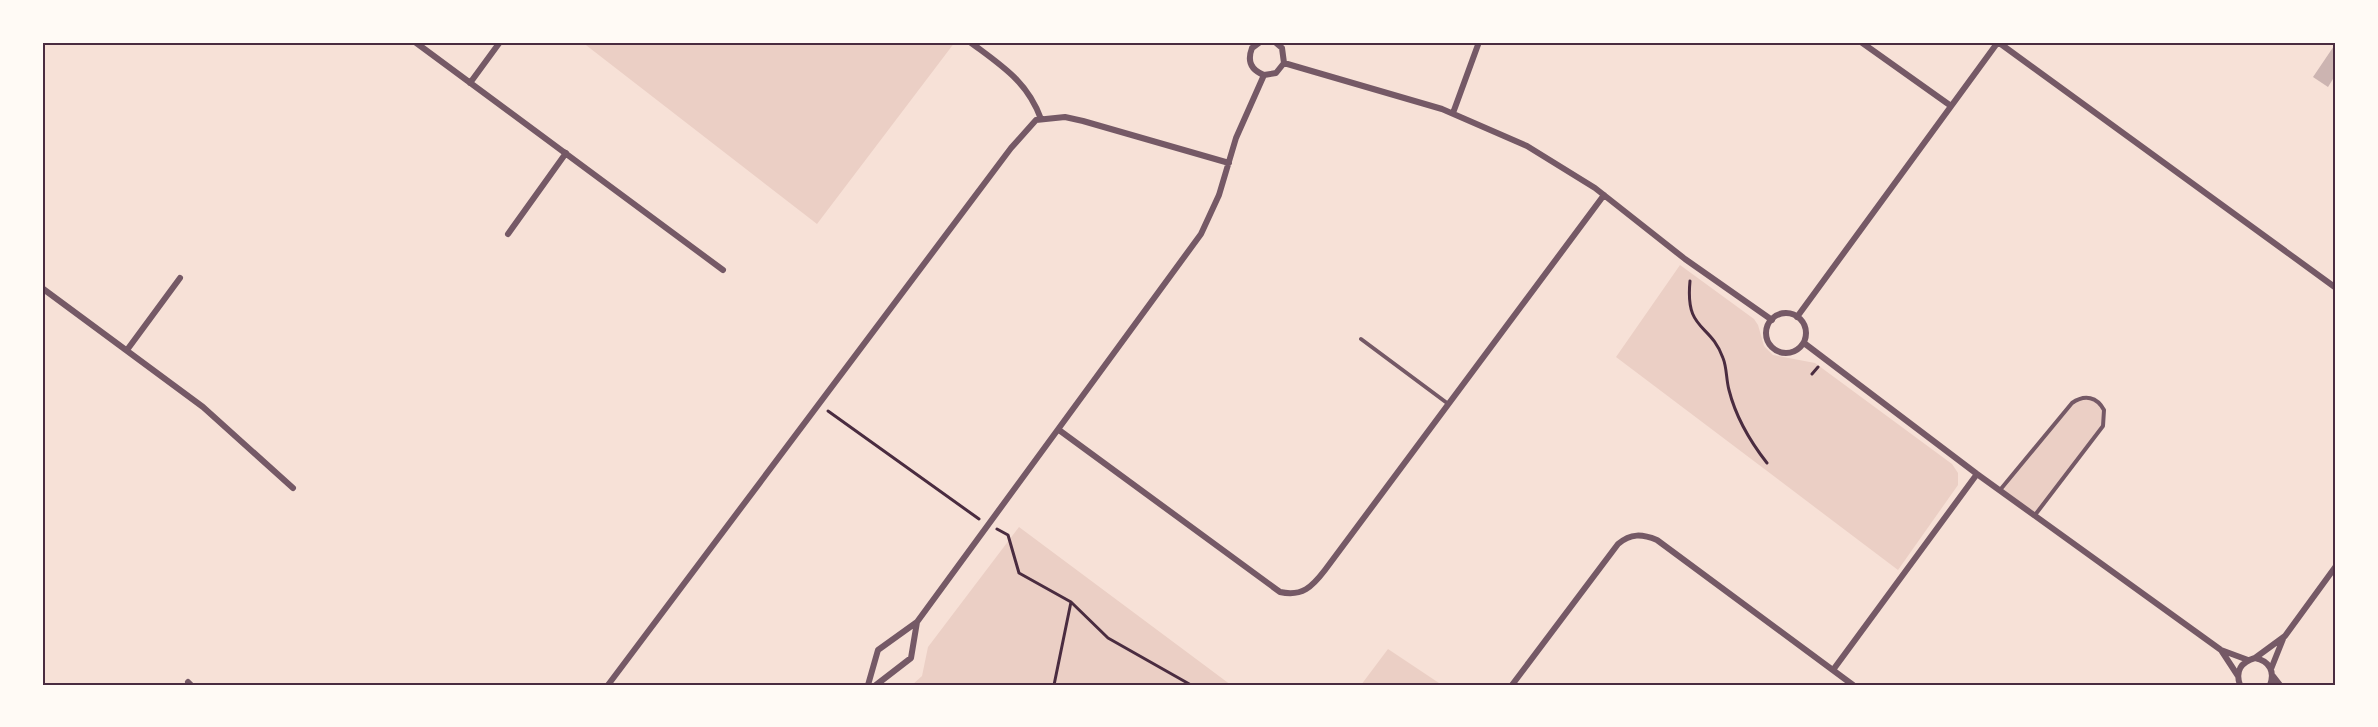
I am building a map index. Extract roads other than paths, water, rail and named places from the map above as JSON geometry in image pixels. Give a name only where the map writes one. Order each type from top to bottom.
[{"type":"street","points":[[415,42],[723,270]]},
{"type":"street","points":[[470,82],[500,42]]},
{"type":"street","points":[[970,42],[1023,84],[1033,97],[1041,119]]},
{"type":"street","points":[[1260,42],[1252,48],[1250,62],[1252,68],[1264,75],[1276,73],[1284,63],[1282,48],[1275,42]]},
{"type":"street","points":[[1453,113],[1479,42]]},
{"type":"street","points":[[1861,42],[1951,106]]},
{"type":"street","points":[[1797,317],[1998,42],[2336,288]]},
{"type":"street","points":[[1284,63],[1453,113],[1527,146],[1604,195],[1685,259],[1772,320]]},
{"type":"street","points":[[868,685],[878,650],[917,622],[1201,234],[1220,195],[1236,138],[1264,75]]},
{"type":"street","points":[[608,685],[1028,126],[1041,119],[1065,117],[1229,163]]},
{"type":"street","points":[[508,234],[566,153]]},
{"type":"street","points":[[1059,430],[1280,592],[1292,595],[1304,592],[1313,586],[1604,195]]},
{"type":"street","points":[[127,351],[180,278]]},
{"type":"street","points":[[42,288],[203,407],[293,488]]},
{"type":"street","points":[[1786,313],[1797,317],[1805,327],[1803,344],[1792,352],[1786,353],[1772,347],[1766,334],[1772,320],[1786,313]]},
{"type":"street","points":[[1803,344],[1977,474],[2221,650],[2268,663],[2280,685]]},
{"type":"street","points":[[1833,670],[1977,474]]},
{"type":"street","points":[[1512,685],[1610,553],[1625,538],[1633,535],[1656,540],[1853,685]]},
{"type":"street","points":[[2270,685],[2285,636],[2336,566]]},
{"type":"street","points":[[876,685],[911,658],[917,622]]},
{"type":"street","points":[[2239,682],[2239,669],[2285,636]]},
{"type":"street","points":[[2221,650],[2239,682]]},
{"type":"lane","points":[[1361,339],[1447,403]]},
{"type":"lane","points":[[1999,490],[2072,403],[2086,397],[2097,400],[2104,410],[2103,426],[2035,515]]}]
